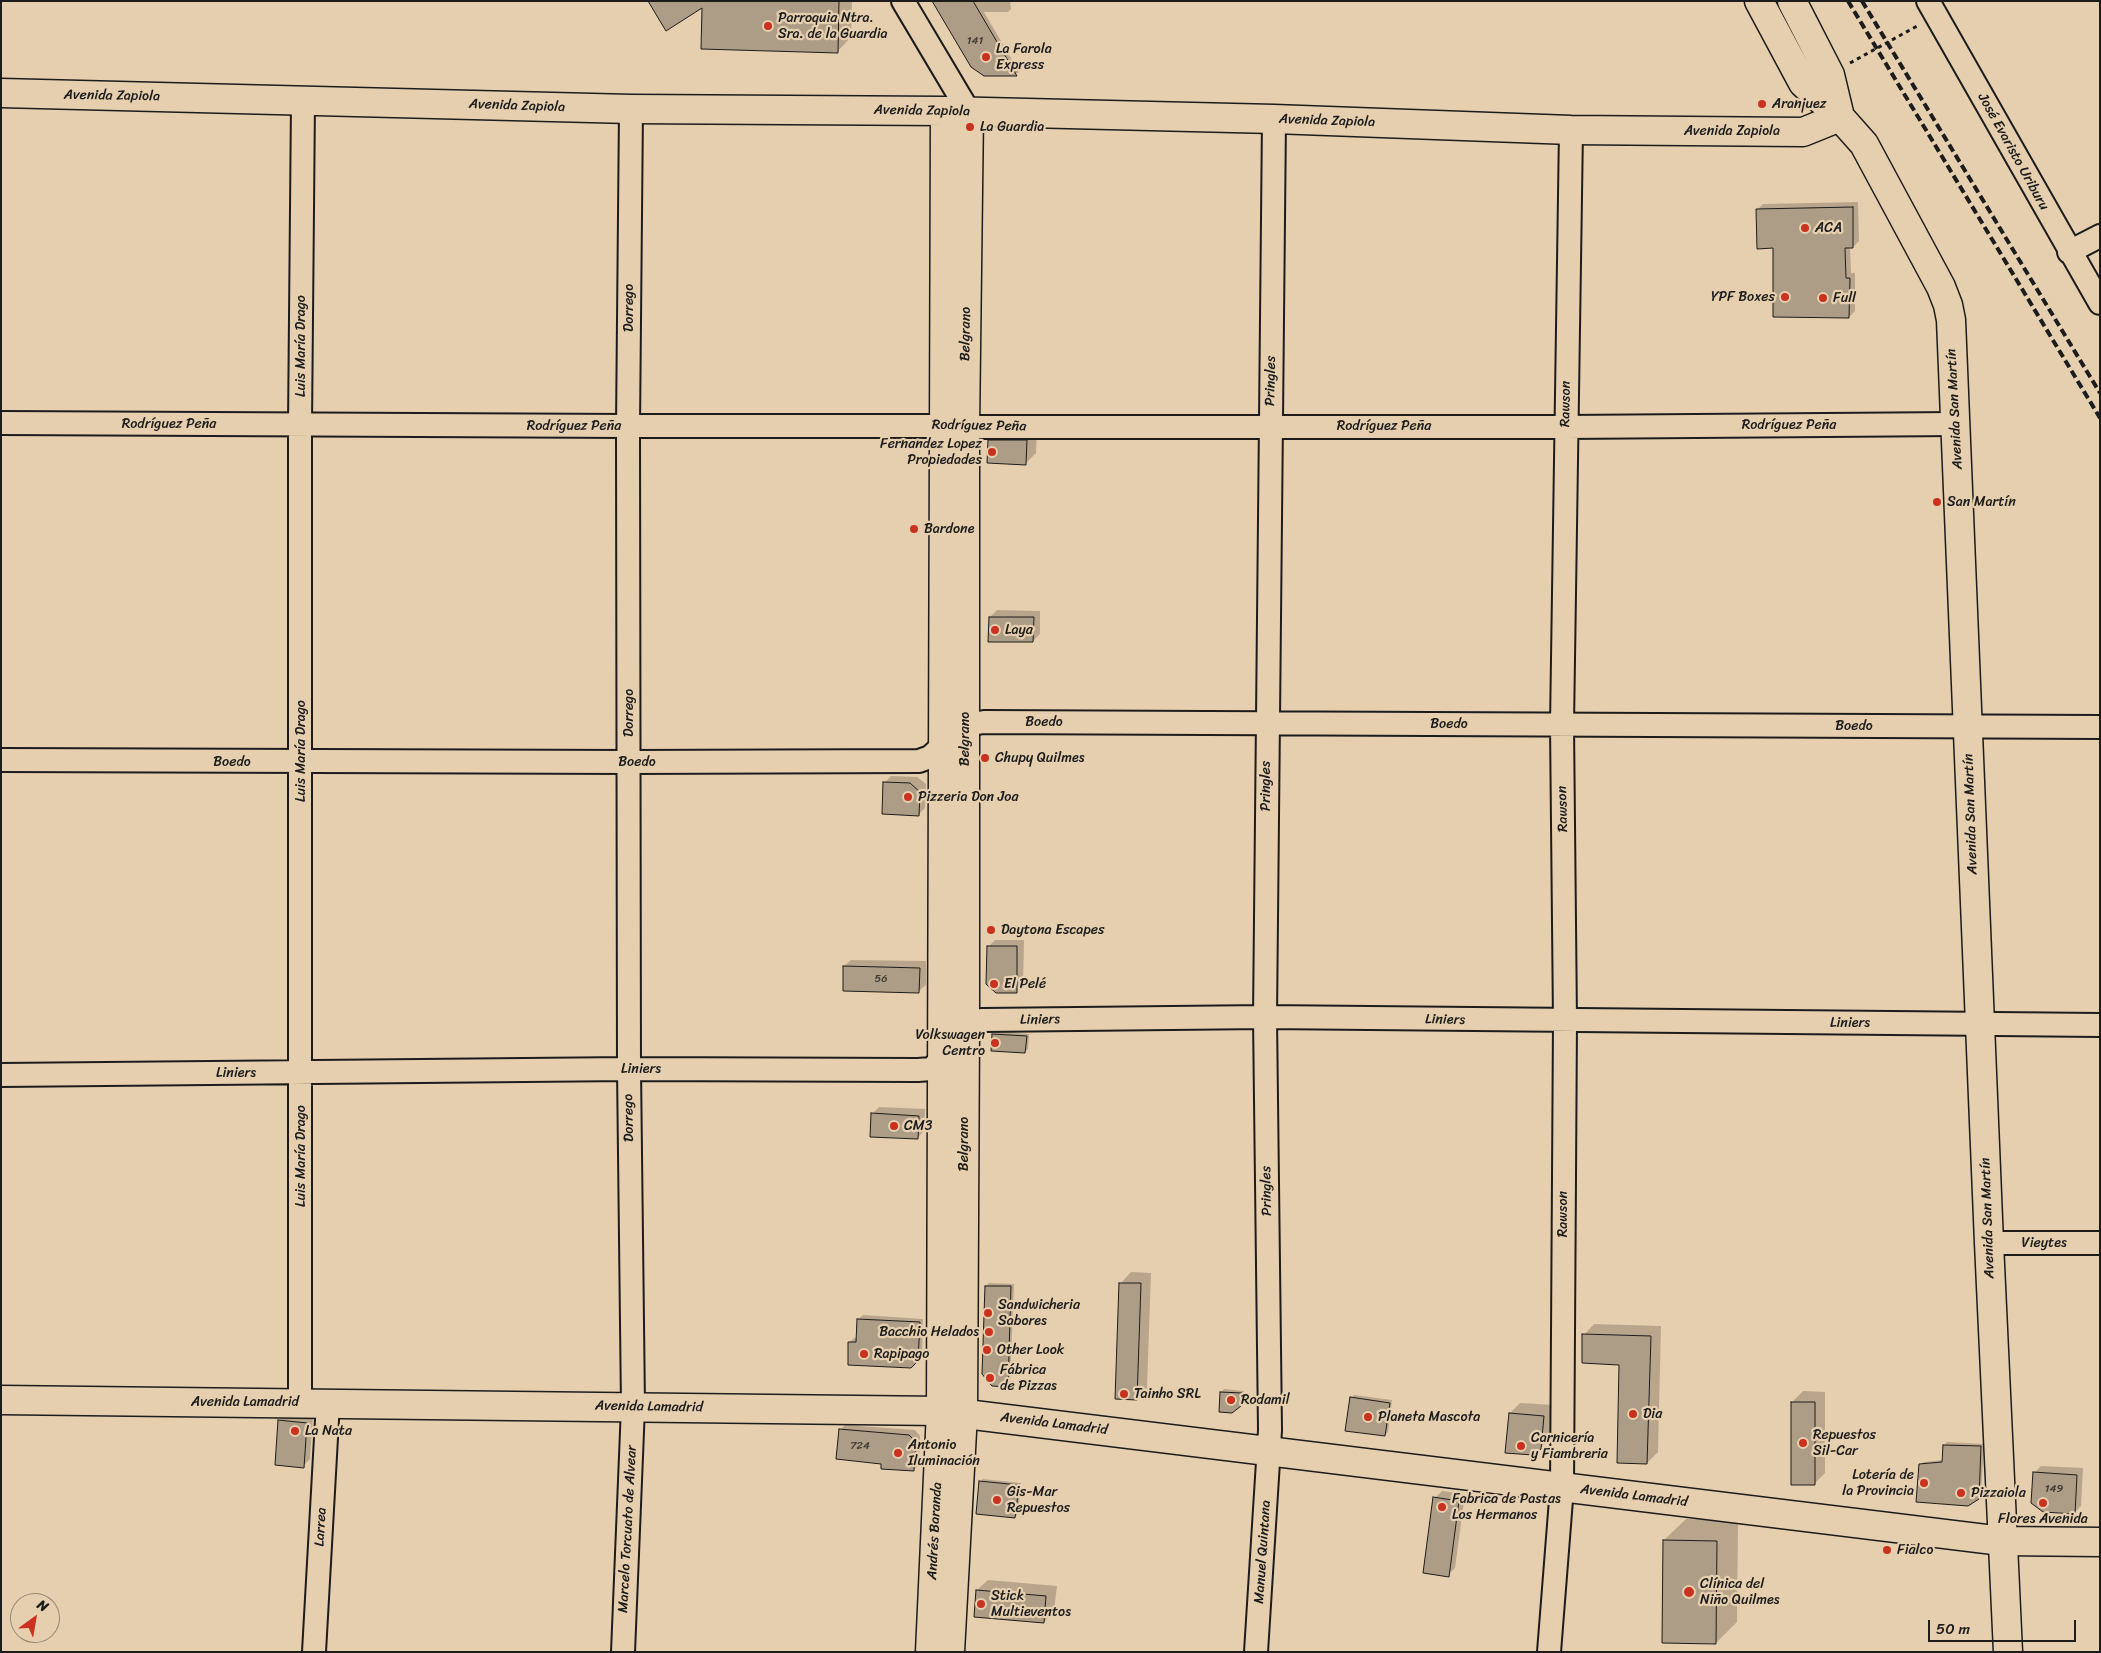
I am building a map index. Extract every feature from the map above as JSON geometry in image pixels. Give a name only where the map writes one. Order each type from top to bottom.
[{"type":"main road","name":"Avenida San Martín","points":[[1759,1],[1803,83],[1840,117],[1864,144],[1940,287],[1948,305],[1951,320],[2008,1652]]},
{"type":"main road","name":"Avenida San Martín","points":[[1792,1],[1830,75],[1840,117]]},
{"type":"main road","name":"Avenida Zapiola","points":[[1,93],[631,109],[957,111],[1274,119],[1571,130],[1803,132],[1840,117]]},
{"type":"main road","name":"Belgrano","points":[[952,1412],[943,1058],[943,744],[954,426],[957,111]]},
{"type":"main road","name":"Belgrano","points":[[952,1412],[965,1028],[965,725],[954,426]]},
{"type":"main road","name":"Avenida Lamadrid","points":[[1,1400],[328,1402],[952,1412],[2002,1541],[2100,1542]]},
{"type":"main road","name":"Andrés Baranda","points":[[930,1652],[952,1412]]},
{"type":"main road","name":"Andrés Baranda","points":[[950,1652],[952,1412]]},
{"type":"street","name":"Belgrano","points":[[903,1],[944,72],[957,111]]},
{"type":"street","name":"José Evaristo Uriburu","points":[[1932,9],[2069,252],[2100,303]]},
{"type":"street","name":"Luis María Drago","points":[[300,1402],[300,425],[303,100]]},
{"type":"street","name":"Dorrego","points":[[631,109],[628,426],[630,762],[628,1069],[633,1407]]},
{"type":"street","name":"Pringles","points":[[1270,1452],[1265,1017],[1266,723],[1274,119]]},
{"type":"street","name":"Rawson","points":[[1549,1652],[1562,1487],[1565,1021],[1562,725],[1565,427],[1571,130]]},
{"type":"street","points":[[2069,252],[2100,236]]},
{"type":"street","name":"Rodríguez Peña","points":[[1,423],[1565,427],[1956,424]]},
{"type":"street","name":"Boedo","points":[[1,760],[301,762],[919,761],[930,757],[965,725],[984,722],[2100,727]]},
{"type":"street","name":"Liniers","points":[[1,1075],[628,1069],[918,1070],[931,1069],[943,1058],[965,1028],[974,1021],[983,1020],[1265,1017],[2100,1025]]},
{"type":"street","name":"Vieytes","points":[[1989,1243],[2100,1243]]},
{"type":"street","name":"Larrea","points":[[314,1652],[328,1402]]},
{"type":"street","name":"Marcelo Torcuato de Alvear","points":[[623,1652],[633,1407]]},
{"type":"street","name":"Manuel Quintana","points":[[1256,1652],[1270,1452]]},
{"type":"path","points":[[1830,75],[1886,42],[1932,9]]},
{"type":"building","points":[[648,1],[839,1],[838,53],[701,49],[702,8],[666,31]]},
{"type":"building","points":[[932,1],[973,1],[1017,76],[984,76],[971,67]]},
{"type":"building","points":[[1853,207],[1853,248],[1845,248],[1846,278],[1850,278],[1849,318],[1773,317],[1773,248],[1757,249],[1756,209]]},
{"type":"building","points":[[988,440],[1027,440],[1026,465],[987,463]]},
{"type":"building","points":[[989,617],[1034,617],[1033,642],[988,642]]},
{"type":"building","points":[[883,782],[910,783],[920,792],[919,816],[882,814]]},
{"type":"building","points":[[987,946],[1017,946],[1017,993],[996,993],[986,984]]},
{"type":"building","points":[[843,966],[920,968],[919,993],[843,991]]},
{"type":"building","points":[[992,1034],[1027,1036],[1025,1053],[991,1051]]},
{"type":"building","name":"CM3","points":[[871,1113],[919,1116],[918,1139],[870,1137]]},
{"type":"building","points":[[1119,1283],[1141,1283],[1137,1400],[1115,1399]]},
{"type":"building","points":[[985,1286],[1011,1286],[1008,1387],[992,1386],[982,1374]]},
{"type":"building","points":[[857,1319],[920,1322],[918,1361],[911,1368],[848,1365],[848,1342],[856,1342]]},
{"type":"building","name":"Dia","points":[[1582,1334],[1651,1336],[1647,1464],[1617,1463],[1619,1365],[1582,1363]]},
{"type":"building","name":"Rodamil","points":[[1220,1392],[1242,1393],[1241,1406],[1232,1413],[1219,1412]]},
{"type":"building","name":"Planeta Mascota","points":[[1350,1397],[1390,1403],[1385,1436],[1345,1431]]},
{"type":"building","name":"Repuestos Sil-Car","points":[[1791,1402],[1815,1402],[1815,1485],[1791,1485]]},
{"type":"building","points":[[1509,1413],[1544,1416],[1541,1449],[1533,1455],[1505,1453]]},
{"type":"building","points":[[278,1420],[307,1423],[304,1468],[275,1465]]},
{"type":"building","points":[[839,1429],[909,1435],[916,1442],[914,1471],[881,1469],[881,1464],[836,1459]]},
{"type":"building","points":[[1943,1445],[1981,1446],[1979,1499],[1968,1506],[1916,1502],[1919,1464],[1942,1462]]},
{"type":"building","points":[[2033,1472],[2077,1475],[2075,1514],[2043,1512],[2031,1503]]},
{"type":"building","name":"Gis-Mar Repuestos","points":[[979,1481],[1019,1485],[1015,1518],[976,1514]]},
{"type":"building","points":[[1433,1497],[1459,1501],[1449,1577],[1423,1573]]},
{"type":"building","name":"Clínica del Niño Quilmes","points":[[1663,1540],[1717,1541],[1716,1644],[1662,1643]]},
{"type":"building","points":[[976,1590],[1046,1596],[1044,1623],[974,1617]]},
{"type":"railway","points":[[1848,1],[2100,418]]},
{"type":"railway","points":[[1862,1],[2100,393]]},
{"type":"place","name":"Parroquia Ntra. Sra. de la Guardia","points":[[768,26]]},
{"type":"place","name":"La Farola Express","points":[[986,57]]},
{"type":"place","name":"Aranjuez","points":[[1762,104]]},
{"type":"place","name":"La Guardia","points":[[970,127]]},
{"type":"place","name":"ACA","points":[[1805,228]]},
{"type":"place","name":"YPF Boxes","points":[[1785,297]]},
{"type":"place","name":"Full","points":[[1823,298]]},
{"type":"place","name":"Fernandez Lopez Propiedades","points":[[992,452]]},
{"type":"place","name":"San Martín","points":[[1937,502]]},
{"type":"place","name":"Bardone","points":[[914,529]]},
{"type":"place","name":"Laya","points":[[995,630]]},
{"type":"place","name":"Chupy Quilmes","points":[[985,758]]},
{"type":"place","name":"Pizzeria Don Joa","points":[[908,797]]},
{"type":"place","name":"Daytona Escapes","points":[[991,930]]},
{"type":"place","name":"El Pelé","points":[[994,984]]},
{"type":"place","name":"Volkswagen Centro","points":[[995,1043]]},
{"type":"place","name":"CM3","points":[[894,1126]]},
{"type":"place","name":"Sandwicheria Sabores","points":[[988,1313]]},
{"type":"place","name":"Bacchio Helados","points":[[989,1332]]},
{"type":"place","name":"Other Look","points":[[987,1350]]},
{"type":"place","name":"Rapipago","points":[[864,1354]]},
{"type":"place","name":"Fábrica de Pizzas","points":[[990,1378]]},
{"type":"place","name":"Tainho SRL","points":[[1124,1394]]},
{"type":"place","name":"Rodamil","points":[[1231,1400]]},
{"type":"place","name":"Dia","points":[[1633,1414]]},
{"type":"place","name":"Planeta Mascota","points":[[1368,1417]]},
{"type":"place","name":"La Nata","points":[[295,1431]]},
{"type":"place","name":"Repuestos Sil-Car","points":[[1803,1443]]},
{"type":"place","name":"Carnicería y Fiambreria","points":[[1521,1446]]},
{"type":"place","name":"Antonio Iluminación","points":[[898,1453]]},
{"type":"place","name":"Lotería de la Provincia","points":[[1924,1483]]},
{"type":"place","name":"Pizzaiola","points":[[1961,1493]]},
{"type":"place","name":"Gis-Mar Repuestos","points":[[997,1500]]},
{"type":"place","name":"Flores Avenida","points":[[2043,1503]]},
{"type":"place","name":"Fabrica de Pastas Los Hermanos","points":[[1442,1507]]},
{"type":"place","name":"Fialco","points":[[1887,1550]]},
{"type":"place","name":"Clínica del Niño Quilmes","points":[[1689,1592]]},
{"type":"place","name":"Stick Multieventos","points":[[981,1604]]}]
